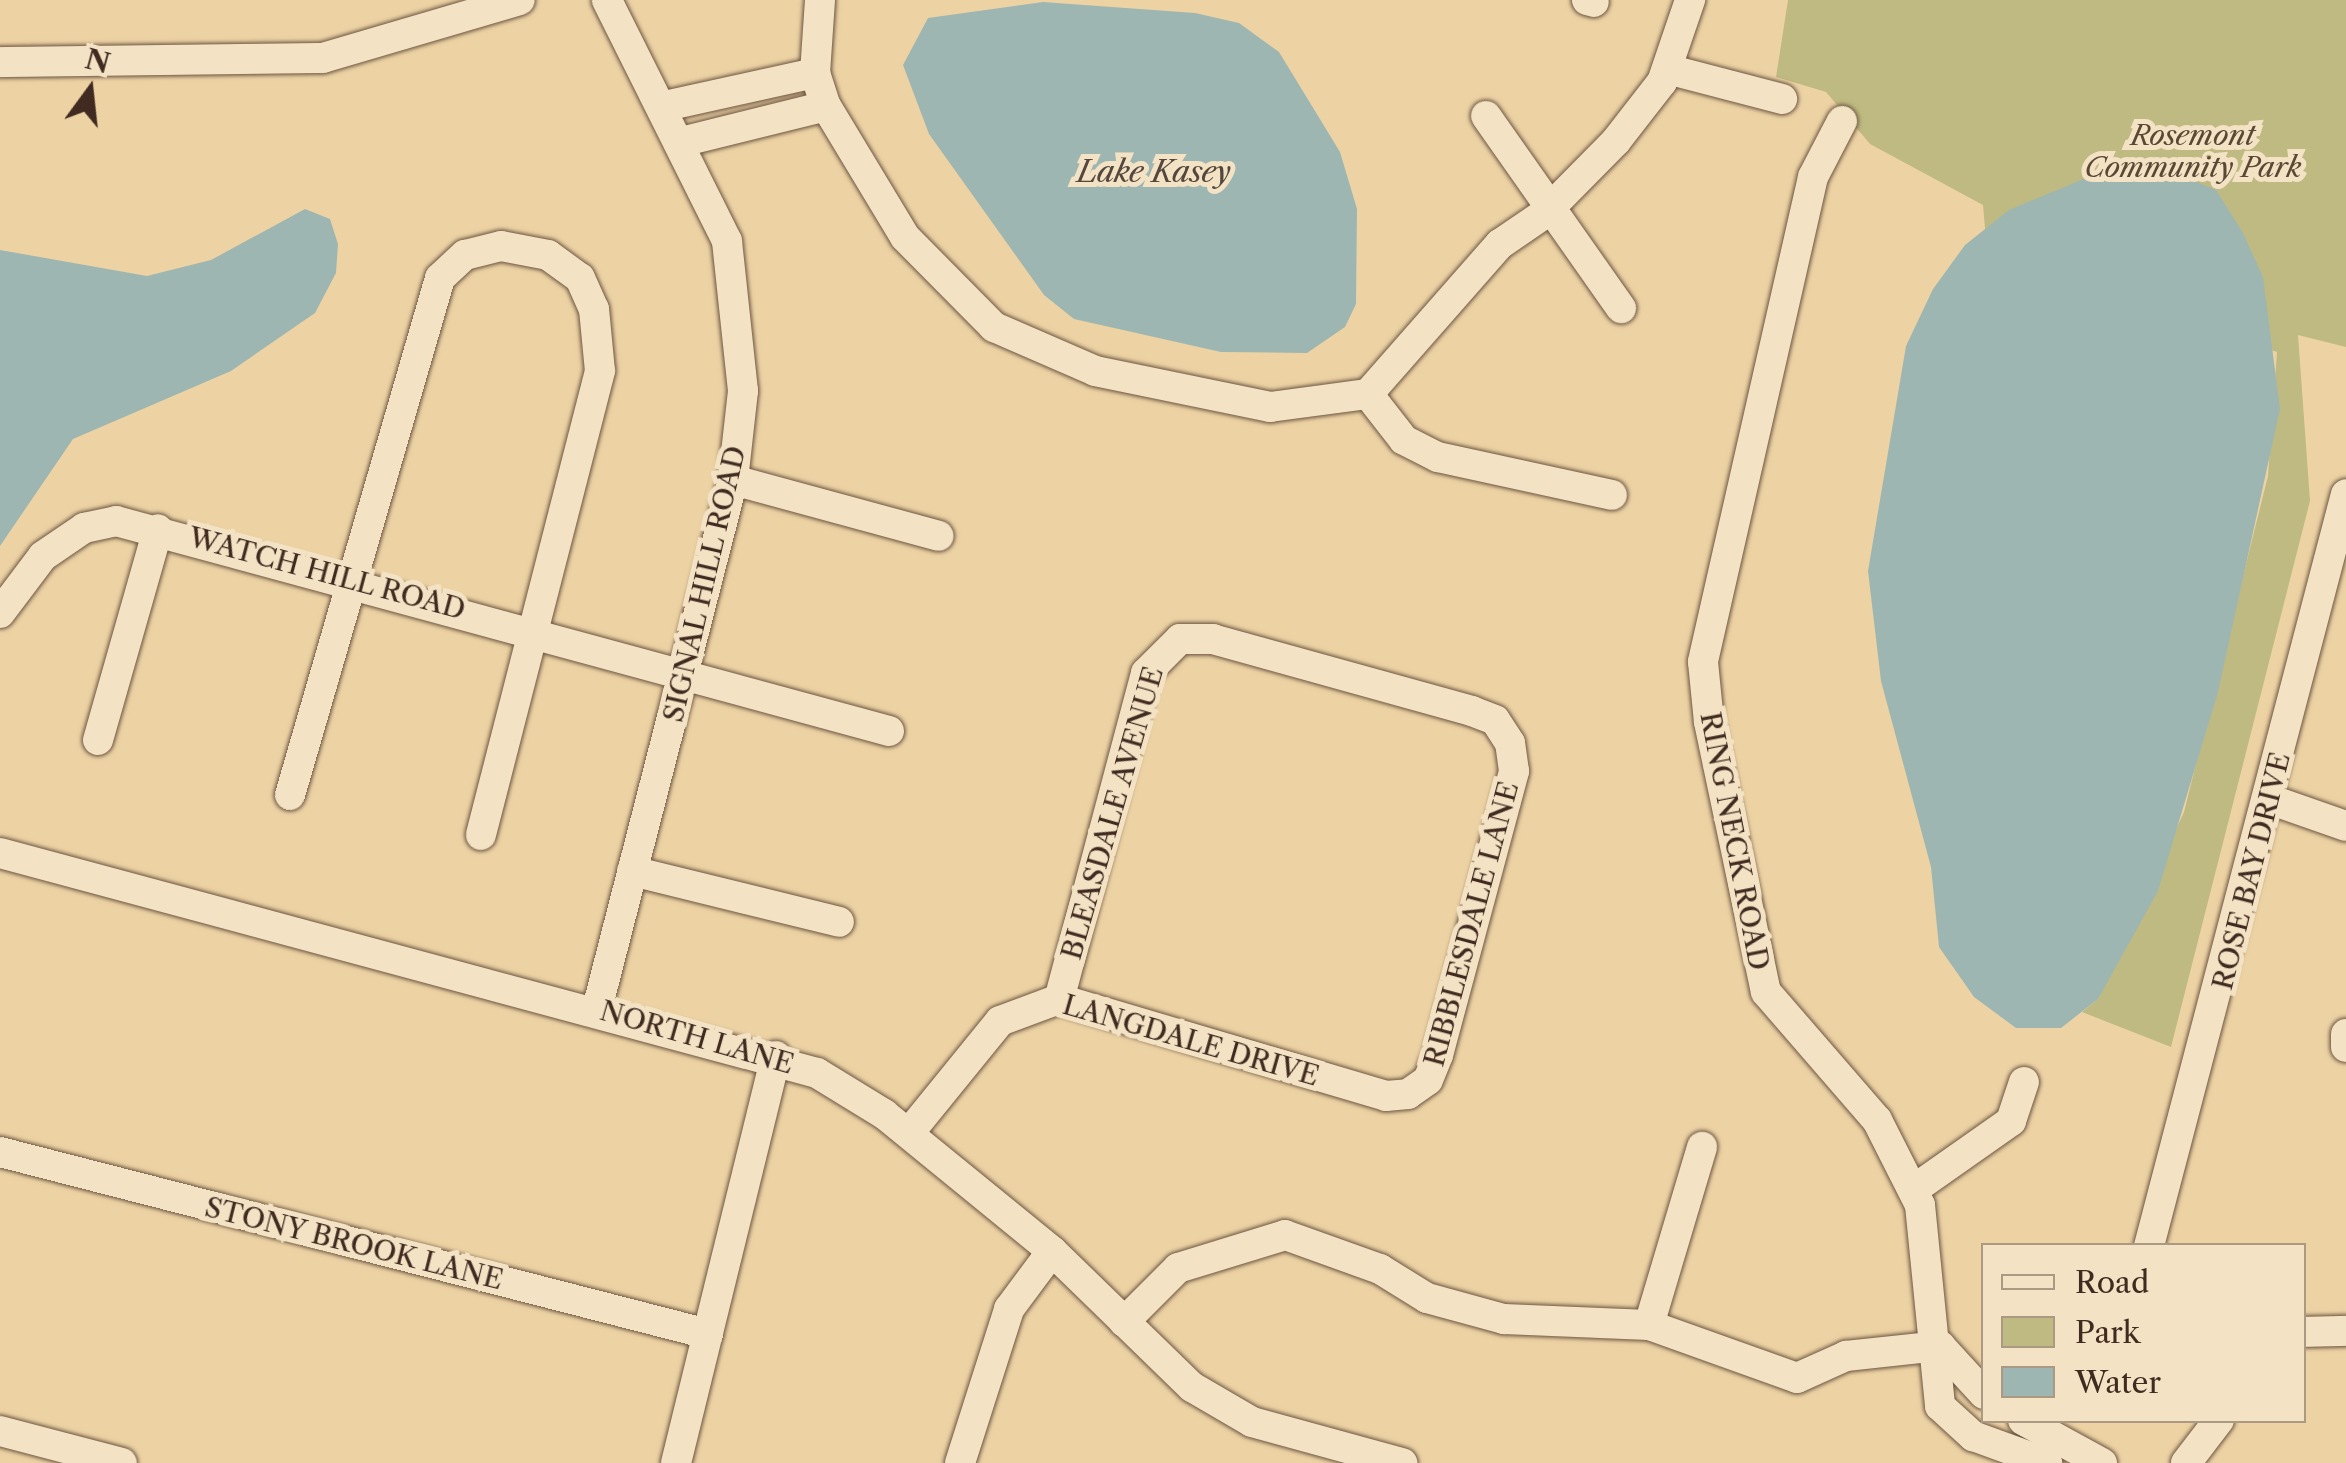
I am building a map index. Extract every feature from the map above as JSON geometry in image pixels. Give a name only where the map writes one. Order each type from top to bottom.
[{"type":"street","points":[[0,62],[323,58],[520,0]]},
{"type":"street","name":"SIGNAL HILL ROAD","points":[[598,1009],[733,480],[744,376],[736,276],[685,141],[607,0]]},
{"type":"street","points":[[820,0],[815,73],[826,106],[905,238],[994,327],[1095,370],[1270,406],[1368,394],[1500,244],[1548,210],[1616,140],[1667,69],[1690,0]]},
{"type":"street","points":[[1667,69],[1782,99]]},
{"type":"street","points":[[665,106],[815,73]]},
{"type":"street","points":[[685,141],[826,106]]},
{"type":"street","points":[[1486,116],[1548,210],[1621,308]]},
{"type":"street","name":"RING NECK ROAD","points":[[1842,121],[1813,177],[1702,662],[1766,992],[1837,1065],[1913,1190],[1940,1346],[1932,1371],[1940,1406],[1973,1436],[2010,1458],[2047,1463]]},
{"type":"street","points":[[290,794],[356,581],[440,278],[465,255],[501,246],[548,255],[580,278],[594,309],[600,370],[538,629],[480,834]]},
{"type":"street","points":[[1368,394],[1404,440],[1438,457],[1612,495]]},
{"type":"street","points":[[733,480],[939,536]]},
{"type":"street","name":"ROSE BAY DRIVE","points":[[2149,1243],[2269,799],[2346,494]]},
{"type":"street","name":"WATCH HILL ROAD","points":[[0,613],[43,556],[84,528],[116,520],[538,629],[684,676],[889,730]]},
{"type":"street","points":[[98,740],[158,529]]},
{"type":"street","name":"RIBBLESDALE LANE","points":[[1180,638],[1213,639],[1472,711],[1494,720],[1510,743],[1514,772],[1438,1056],[1428,1080],[1408,1094]]},
{"type":"street","name":"BLEASDALE AVENUE","points":[[1059,999],[1146,673],[1180,638]]},
{"type":"street","points":[[2269,799],[2346,826]]},
{"type":"street","name":"NORTH LANE","points":[[0,853],[776,1056],[909,1132],[1052,1251],[1192,1387],[1252,1422],[1402,1463]]},
{"type":"street","points":[[632,872],[839,922]]},
{"type":"street","name":"LANGDALE DRIVE","points":[[909,1132],[1000,1020],[1059,999],[1386,1096],[1408,1094]]},
{"type":"street","points":[[2346,1034],[2346,1047]]},
{"type":"street","points":[[676,1463],[776,1056]]},
{"type":"street","points":[[1913,1190],[2011,1121],[2024,1082]]},
{"type":"street","points":[[1649,1325],[1702,1147]]},
{"type":"street","name":"STONY BROOK LANE","points":[[0,1152],[708,1334]]},
{"type":"street","points":[[1132,1329],[1200,1258],[1284,1235],[1380,1269],[1428,1298],[1504,1319],[1649,1325],[1797,1378],[1897,1345],[1940,1346],[1981,1391]]},
{"type":"street","points":[[960,1463],[1009,1309],[1052,1251]]},
{"type":"street","points":[[2306,1332],[2346,1331]]},
{"type":"street","points":[[2010,1458],[2033,1423],[2102,1463]]},
{"type":"street","points":[[2186,1463],[2217,1423]]},
{"type":"street","points":[[0,1431],[122,1463]]},
{"type":"green space","name":"Rosemont Community Park","points":[[1788,0],[2346,0],[2346,347],[2298,335],[2310,501],[2171,1047],[2082,1012],[2098,999],[2184,812],[2268,476],[2277,352],[1987,252],[1983,205],[1870,144],[1826,92],[1776,77]]},
{"type":"water","name":"Lake Kasey","points":[[1043,2],[1195,13],[1239,23],[1279,52],[1340,152],[1357,209],[1356,304],[1345,327],[1307,353],[1221,352],[1074,319],[1044,295],[929,134],[903,65],[928,18]]},
{"type":"water","points":[[2136,157],[2216,190],[2243,233],[2263,277],[2280,409],[2218,692],[2158,891],[2098,999],[2061,1028],[2016,1028],[1974,997],[1939,947],[1931,867],[1881,681],[1868,571],[1906,346],[1933,289],[1965,245],[2009,210]]},
{"type":"water","points":[[305,209],[330,219],[338,244],[336,273],[315,313],[231,371],[73,439],[0,546],[0,250],[147,276],[211,260]]}]
